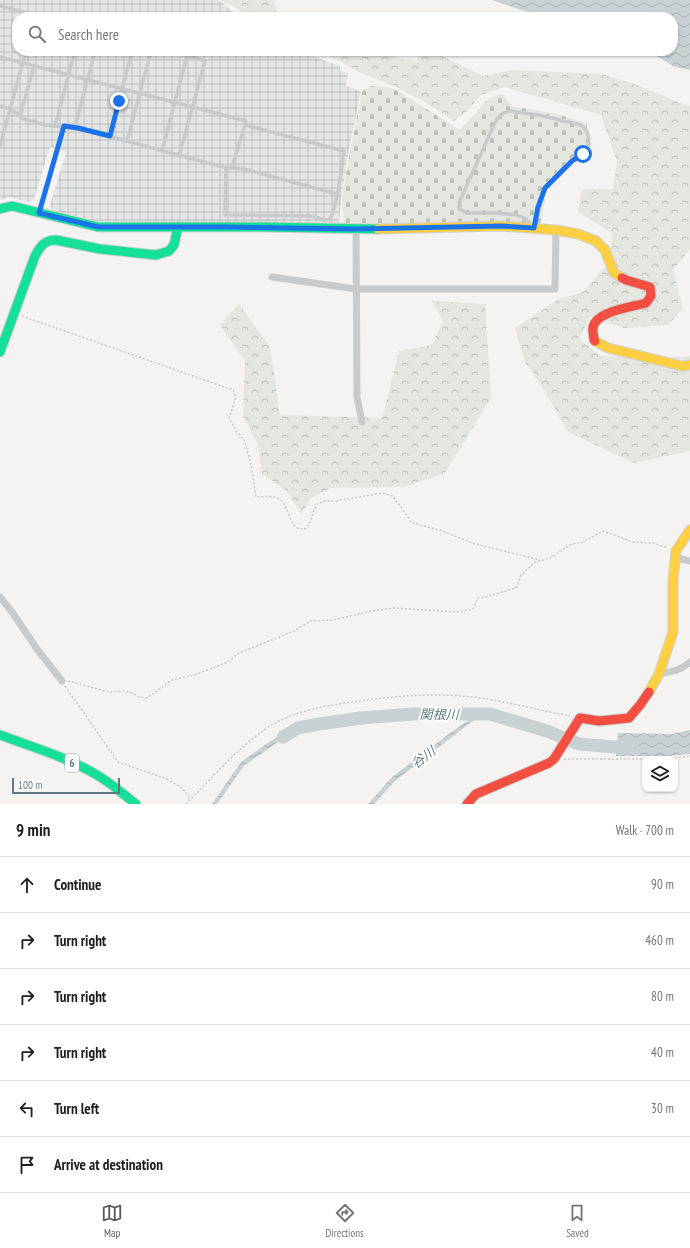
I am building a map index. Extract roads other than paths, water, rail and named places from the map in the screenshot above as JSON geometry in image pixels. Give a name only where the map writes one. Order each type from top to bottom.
[{"type":"main road","points":[[0,209],[12,206],[98,227],[178,226],[356,229],[501,226],[556,230],[578,234],[596,241],[605,250],[614,273],[626,280],[650,287],[651,296],[646,303],[607,313],[598,320],[593,327],[594,340],[608,348],[682,366],[690,365]]},
{"type":"main road","points":[[0,352],[35,256],[40,247],[46,241],[61,241],[92,249],[156,255],[169,251],[174,244],[178,226]]},
{"type":"main road","points":[[467,804],[476,794],[548,763],[555,757],[580,719],[599,721],[628,718],[647,695],[659,674],[672,632],[673,580],[676,555],[690,530]]},
{"type":"main road","name":"6","points":[[0,735],[41,750],[96,775],[118,789],[136,804]]},
{"type":"street","points":[[356,229],[357,397],[362,422]]},
{"type":"street","points":[[272,277],[356,289],[555,289],[556,230]]},
{"type":"street","points":[[676,555],[690,561]]},
{"type":"street","points":[[0,597],[62,681]]},
{"type":"street","points":[[659,674],[676,671],[690,662]]},
{"type":"lane","points":[[0,6],[22,12]]},
{"type":"lane","points":[[0,146],[25,56]]},
{"type":"lane","points":[[55,126],[74,56]]},
{"type":"lane","points":[[75,127],[94,56]]},
{"type":"lane","points":[[110,136],[131,56]]},
{"type":"lane","points":[[127,141],[150,56]]},
{"type":"lane","points":[[162,151],[187,56],[205,60],[180,156]]},
{"type":"lane","points":[[0,57],[246,121],[232,168]]},
{"type":"lane","points":[[20,116],[34,66]]},
{"type":"lane","points":[[0,106],[10,109],[24,119],[45,125],[75,127],[226,168],[244,169],[337,194]]},
{"type":"lane","points":[[510,111],[581,125],[585,128],[588,134],[588,147],[583,154],[572,161],[545,188],[538,207],[534,228],[526,219],[517,216],[495,213],[467,213],[459,209],[459,203],[497,118],[510,111]]},
{"type":"lane","points":[[226,168],[225,215],[311,216],[329,220],[332,217],[344,151],[245,125]]},
{"type":"lane","points":[[39,213],[64,126]]},
{"type":"water","points":[[492,0],[690,0],[690,70],[675,67],[656,56],[678,56],[678,12],[527,12]]},
{"type":"water","name":"谷川","points":[[480,712],[478,717],[395,781],[374,804],[368,804],[392,777]]},
{"type":"water","points":[[297,726],[299,730],[275,744],[244,766],[217,804],[212,804],[241,762],[272,740]]},
{"type":"water","points":[[690,730],[690,754],[670,756],[616,756],[618,733],[672,734]]},
{"type":"waterway","name":"関根川","points":[[283,737],[298,728],[361,718],[413,714],[490,714],[547,731],[579,744],[633,748]]}]
